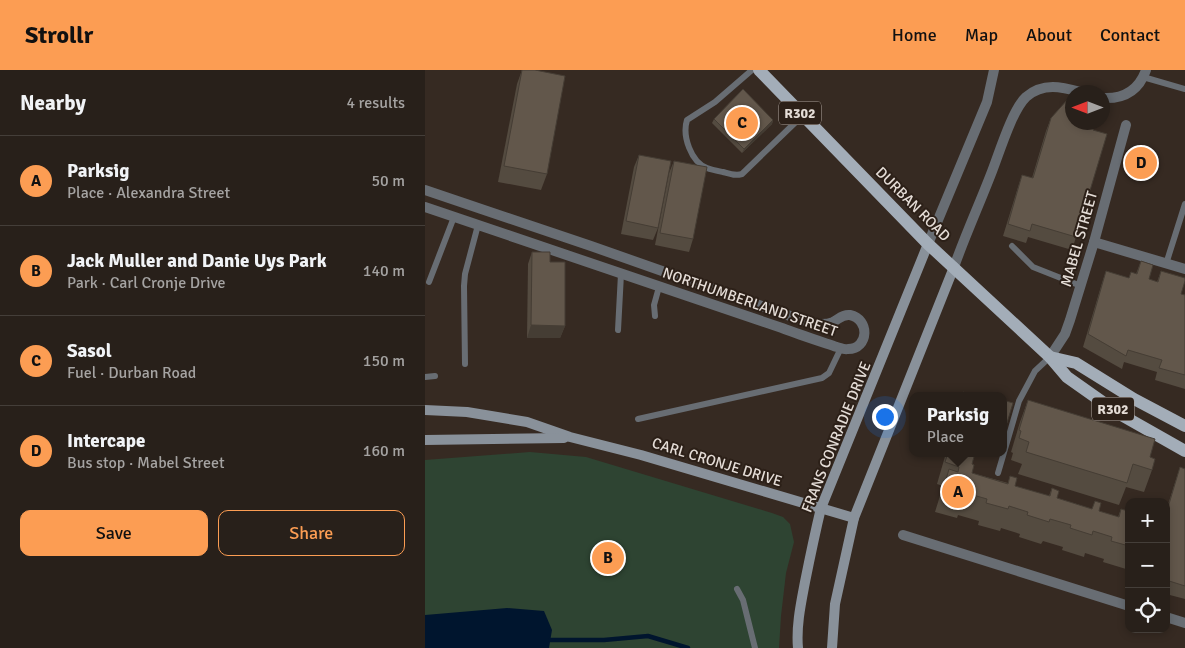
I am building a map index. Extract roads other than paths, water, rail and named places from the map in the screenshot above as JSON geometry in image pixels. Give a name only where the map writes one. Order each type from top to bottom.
[{"type":"main road","name":"DURBAN ROAD","points":[[759,70],[929,244],[1050,356],[1067,378],[1118,413],[1185,451]]},
{"type":"main road","name":"FRANS CONRADIE DRIVE","points":[[798,648],[797,637],[800,607],[821,508],[929,244]]},
{"type":"main road","points":[[832,648],[835,604],[854,518],[954,267]]},
{"type":"main road","name":"DURBAN ROAD","points":[[1050,356],[1076,363],[1185,426]]},
{"type":"main road","name":"CARL CRONJE DRIVE","points":[[425,410],[467,412],[527,422],[570,438],[641,455],[854,518]]},
{"type":"main road","name":"CARL CRONJE DRIVE","points":[[425,440],[570,438]]},
{"type":"street","points":[[929,244],[987,102],[994,70]]},
{"type":"street","points":[[1110,98],[1131,92],[1140,84],[1144,74]]},
{"type":"street","points":[[954,267],[1016,111],[1023,101],[1035,91],[1049,87],[1065,87]]},
{"type":"street","name":"MABEL STREET","points":[[1050,356],[1065,334],[1081,286],[1126,125]]},
{"type":"street","name":"NORTHUMBERLAND STREET","points":[[425,207],[841,348],[853,349],[862,342],[864,337],[865,331],[861,321],[851,315],[843,316],[833,322],[824,324],[810,323],[591,246],[426,193]]},
{"type":"street","points":[[1094,242],[1185,270]]},
{"type":"street","points":[[903,535],[1125,605]]},
{"type":"street","points":[[1170,618],[1185,623]]},
{"type":"lane","points":[[753,70],[715,102],[687,120],[686,142],[702,165],[706,168],[732,175],[742,174],[802,116]]},
{"type":"lane","points":[[1144,74],[1185,89]]},
{"type":"lane","points":[[1167,264],[1185,204]]},
{"type":"lane","points":[[429,282],[454,218]]},
{"type":"lane","points":[[465,364],[465,274],[479,225]]},
{"type":"lane","points":[[1012,246],[1033,267],[1081,286]]},
{"type":"lane","points":[[619,330],[621,274]]},
{"type":"lane","points":[[655,316],[654,305],[659,287]]},
{"type":"lane","points":[[638,419],[822,378],[829,373],[841,348]]},
{"type":"lane","points":[[1007,442],[1019,401],[1035,371],[1050,356]]},
{"type":"lane","points":[[425,377],[435,376]]},
{"type":"lane","points":[[998,473],[1003,457]]},
{"type":"lane","points":[[737,589],[743,600],[755,648]]},
{"type":"water","points":[[507,608],[544,611],[552,630],[549,648],[425,648],[425,615]]},
{"type":"waterway","points":[[550,640],[604,640],[648,636],[688,648]]},
{"type":"place","name":"Sasol","points":[[742,123]]},
{"type":"place","name":"Intercape","points":[[1141,163]]},
{"type":"place","name":"Parksig","points":[[958,492]]},
{"type":"place","name":"Jack Muller and Danie Uys Park","points":[[608,558]]}]
